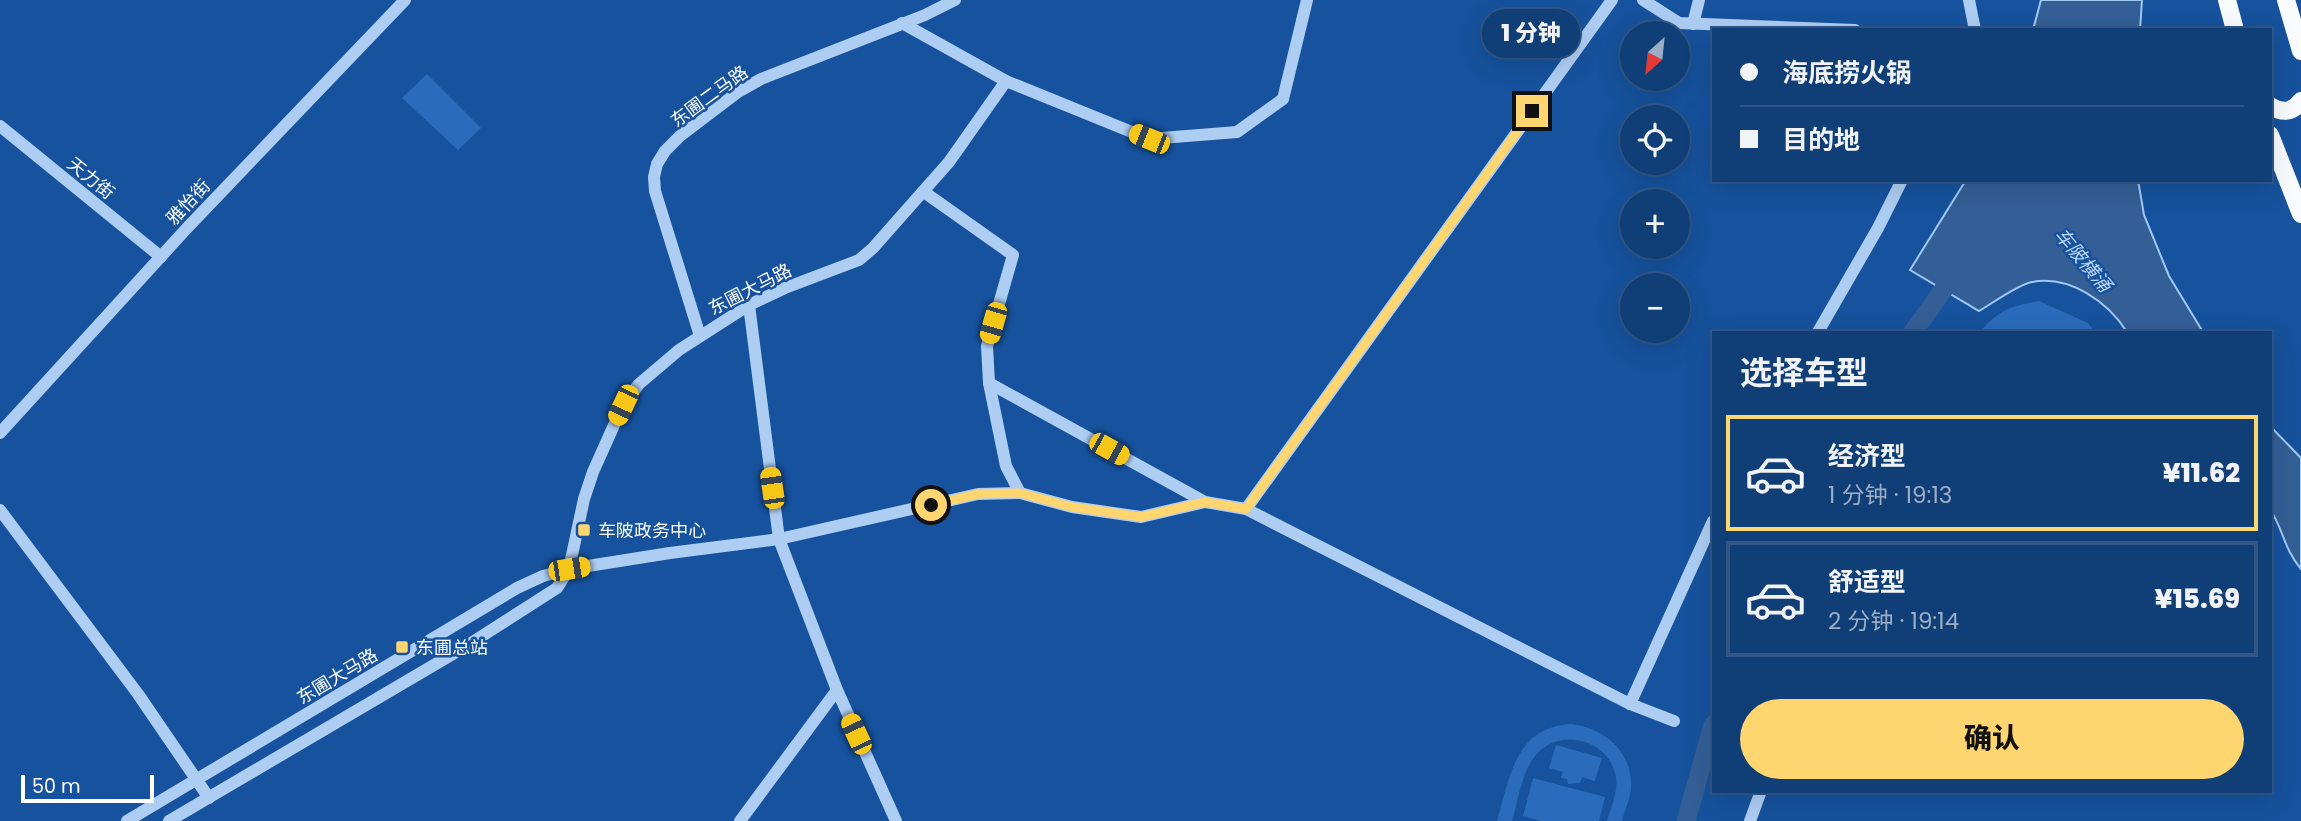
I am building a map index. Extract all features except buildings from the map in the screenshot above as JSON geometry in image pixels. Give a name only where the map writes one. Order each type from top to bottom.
[{"type":"main road","points":[[2227,0],[2234,28]]},
{"type":"main road","points":[[2286,0],[2301,51]]},
{"type":"main road","points":[[2272,107],[2291,111],[2301,101]]},
{"type":"main road","points":[[2272,140],[2301,214]]},
{"type":"street","name":"雅怡街","points":[[0,433],[161,257],[405,0]]},
{"type":"street","name":"东圃二马路","points":[[700,336],[655,191],[657,164],[665,151],[719,106],[761,79],[945,7],[955,0]]},
{"type":"street","points":[[902,23],[1006,81],[1149,139],[1237,132],[1283,99],[1307,0]]},
{"type":"street","points":[[1246,509],[1612,0]]},
{"type":"street","points":[[1643,0],[1679,23],[1801,28]]},
{"type":"street","points":[[1693,24],[1699,0]]},
{"type":"street","points":[[1969,0],[1975,28]]},
{"type":"street","name":"东圃大马路","points":[[169,821],[557,588],[569,569],[584,499],[593,472],[623,405],[655,369],[749,305],[785,288],[859,260],[873,248],[949,162],[1006,81]]},
{"type":"street","name":"天力街","points":[[0,126],[161,257]]},
{"type":"street","points":[[1819,331],[1878,228],[1901,182]]},
{"type":"street","points":[[924,192],[1013,255],[987,346],[989,383],[1006,466],[1020,493]]},
{"type":"street","points":[[749,305],[779,539],[836,690],[896,821]]},
{"type":"street","points":[[989,383],[1205,502],[1246,509],[1630,704],[1674,721]]},
{"type":"street","points":[[569,569],[779,539],[978,494],[1020,493],[1072,507],[1141,517],[1205,502]]},
{"type":"street","points":[[0,510],[138,694],[209,798]]},
{"type":"street","points":[[1630,704],[1712,523]]},
{"type":"street","name":"东圃大马路","points":[[127,821],[524,584],[569,569]]},
{"type":"street","points":[[740,821],[836,690]]},
{"type":"street","points":[[1750,821],[1760,793]]},
{"type":"shaded area","points":[[427,74],[481,128],[458,150],[402,98]]},
{"type":"shaded area","points":[[2039,301],[2088,323],[2094,331],[1981,331],[2006,310]]},
{"type":"shaded area","points":[[1571,724],[1595,731],[1615,744],[1622,753],[1627,763],[1631,788],[1622,821],[1607,821],[1616,789],[1612,764],[1604,753],[1593,745],[1568,740],[1543,748],[1533,759],[1523,781],[1512,821],[1497,821],[1511,772],[1526,744],[1552,727]]},
{"type":"shaded area","points":[[1556,745],[1602,758],[1595,781],[1582,777],[1580,783],[1568,784],[1567,779],[1561,778],[1563,772],[1549,768]]},
{"type":"shaded area","points":[[1533,778],[1605,797],[1599,821],[1541,821],[1523,816]]},
{"type":"water","points":[[2041,0],[2142,0],[2140,28],[2034,28]]},
{"type":"water","name":"车陂横涌","points":[[1965,182],[2138,182],[2144,215],[2169,276],[2202,331],[2126,331],[2099,301],[2087,293],[2074,287],[2046,281],[2019,287],[1979,311],[1910,270]]},
{"type":"water","points":[[2272,428],[2301,458],[2301,569],[2272,513]]},
{"type":"waterway","points":[[1914,331],[1959,268]]},
{"type":"waterway","points":[[1686,821],[1712,729]]},
{"type":"place","name":"车陂政务中心","points":[[584,530]]},
{"type":"place","name":"东圃总站","points":[[402,647]]},
{"type":"route","points":[[931,505],[978,494],[1020,493],[1072,507],[1141,517],[1205,502],[1246,509],[1532,111]]}]
